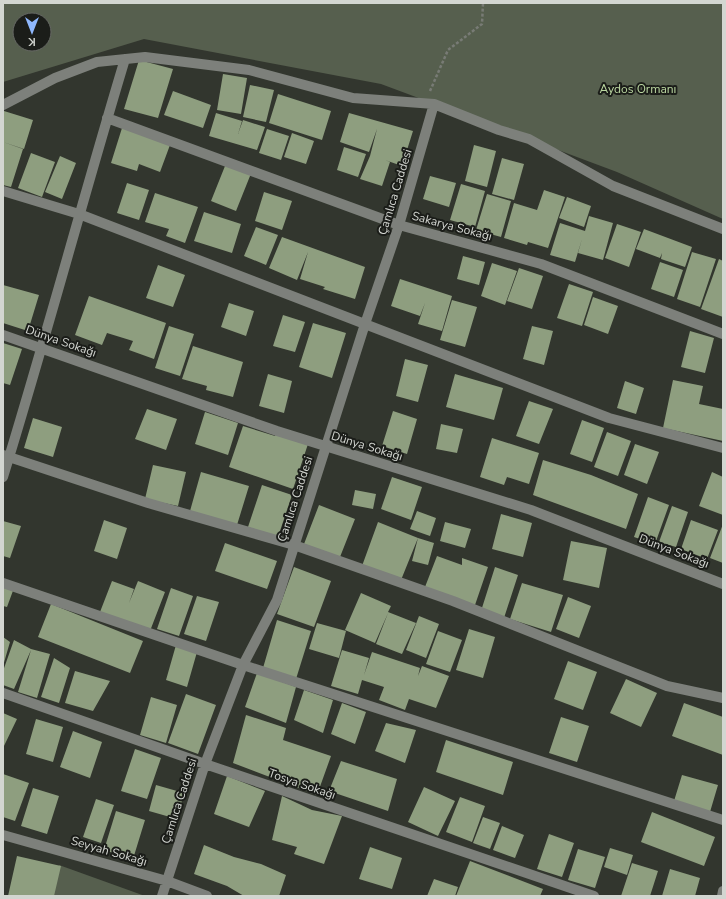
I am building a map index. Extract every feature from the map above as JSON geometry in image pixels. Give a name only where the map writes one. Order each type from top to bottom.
[{"type":"street","points":[[3,105],[55,78],[97,62],[145,57],[249,70],[353,98],[430,103],[499,130],[529,139],[613,186],[723,229]]},
{"type":"street","points":[[3,477],[6,456],[42,348],[79,214],[125,59]]},
{"type":"street","name":"Çamlıca Caddesi","points":[[162,896],[205,764],[243,665],[277,600],[365,324],[399,225],[430,103]]},
{"type":"street","name":"Sakarya Sokağı","points":[[107,118],[399,225],[541,264],[723,334]]},
{"type":"street","points":[[3,191],[79,214],[609,418],[723,448]]},
{"type":"street","name":"Dünya Sokağı","points":[[3,335],[326,447],[531,510],[723,584]]},
{"type":"street","points":[[6,456],[148,503],[294,545],[453,601],[667,686],[723,698]]},
{"type":"street","points":[[3,583],[243,665],[723,820]]},
{"type":"street","name":"Tosya Sokağı","points":[[3,694],[594,896]]},
{"type":"street","name":"Seyyah Sokağı","points":[[3,834],[167,881],[207,896]]},
{"type":"street","points":[[722,896],[723,892]]},
{"type":"path","points":[[430,103],[448,50],[482,24],[483,3]]},
{"type":"green space","name":"Aydos Ormanı","points":[[3,3],[723,3],[723,219],[617,172],[381,84],[144,39],[3,82]]},
{"type":"green space","points":[[59,865],[145,896],[49,896]]},
{"type":"building","points":[[139,60],[173,69],[158,118],[124,109]]},
{"type":"building","points":[[223,74],[247,78],[241,114],[217,110]]},
{"type":"building","points":[[250,85],[274,90],[266,122],[243,117]]},
{"type":"building","points":[[173,91],[211,105],[203,128],[164,115]]},
{"type":"building","points":[[278,94],[331,111],[322,140],[269,123]]},
{"type":"building","points":[[4,111],[33,120],[24,149],[3,142]]},
{"type":"building","points":[[216,113],[242,121],[238,134],[243,120],[265,127],[257,150],[209,136]]},
{"type":"building","points":[[349,113],[413,131],[402,166],[385,160],[390,162],[382,186],[360,179],[370,156],[377,129],[369,152],[340,142]]},
{"type":"building","points":[[122,128],[170,145],[160,172],[139,164],[137,171],[111,163]]},
{"type":"building","points":[[267,129],[289,136],[281,160],[259,153]]},
{"type":"building","points":[[292,133],[314,141],[306,164],[284,157]]},
{"type":"building","points":[[3,142],[23,149],[11,187],[3,185]]},
{"type":"building","points":[[474,145],[496,151],[487,187],[465,181]]},
{"type":"building","points":[[344,147],[366,154],[358,177],[337,170]]},
{"type":"building","points":[[31,153],[55,162],[42,197],[18,188]]},
{"type":"building","points":[[60,156],[76,163],[62,199],[45,192]]},
{"type":"building","points":[[502,158],[524,164],[514,200],[492,194]]},
{"type":"building","points":[[227,161],[252,171],[236,211],[211,201]]},
{"type":"building","points":[[430,176],[456,183],[449,207],[423,199]]},
{"type":"building","points":[[127,183],[149,190],[139,220],[117,213]]},
{"type":"building","points":[[461,184],[485,191],[475,227],[450,220]]},
{"type":"building","points":[[544,190],[565,197],[548,248],[528,242],[527,245],[504,238],[514,203],[537,210]]},
{"type":"building","points":[[264,192],[292,201],[282,230],[255,221]]},
{"type":"building","points":[[155,193],[198,207],[185,243],[166,236],[169,229],[145,222]]},
{"type":"building","points":[[487,194],[511,201],[501,237],[476,230]]},
{"type":"building","points":[[567,197],[591,206],[584,227],[559,218]]},
{"type":"building","points":[[204,212],[241,224],[232,253],[194,241]]},
{"type":"building","points":[[589,216],[613,223],[603,260],[578,253],[582,239],[575,262],[550,255],[560,223],[585,231]]},
{"type":"building","points":[[617,224],[641,232],[629,267],[605,258]]},
{"type":"building","points":[[256,227],[278,235],[266,265],[244,256]]},
{"type":"building","points":[[644,229],[692,247],[685,267],[661,259],[662,253],[660,258],[636,249]]},
{"type":"building","points":[[282,237],[365,267],[355,299],[323,289],[325,287],[300,279],[308,252],[297,280],[269,268]]},
{"type":"building","points":[[692,252],[716,259],[700,307],[677,299]]},
{"type":"building","points":[[463,256],[485,262],[479,285],[457,279]]},
{"type":"building","points":[[719,259],[723,261],[723,317],[701,309]]},
{"type":"building","points":[[660,262],[683,270],[674,297],[651,289]]},
{"type":"building","points":[[492,263],[517,271],[505,305],[481,296]]},
{"type":"building","points":[[158,265],[185,275],[173,307],[146,298]]},
{"type":"building","points":[[519,268],[543,276],[532,309],[507,301]]},
{"type":"building","points":[[400,279],[452,296],[442,331],[418,324],[425,303],[420,316],[391,306]]},
{"type":"building","points":[[569,284],[593,292],[582,326],[557,318]]},
{"type":"building","points":[[3,285],[39,295],[28,331],[3,323]]},
{"type":"building","points":[[89,296],[166,323],[154,359],[129,350],[133,341],[107,333],[102,345],[75,335]]},
{"type":"building","points":[[593,297],[618,306],[608,334],[584,325]]},
{"type":"building","points":[[452,300],[477,307],[465,347],[440,340]]},
{"type":"building","points":[[229,303],[254,311],[246,336],[221,327]]},
{"type":"building","points":[[283,315],[305,322],[295,352],[273,346]]},
{"type":"building","points":[[313,323],[346,333],[332,378],[299,367]]},
{"type":"building","points":[[169,326],[194,334],[180,376],[155,368]]},
{"type":"building","points":[[532,326],[553,331],[544,365],[523,359]]},
{"type":"building","points":[[690,331],[714,338],[705,373],[681,367]]},
{"type":"building","points":[[3,343],[22,349],[10,385],[3,383]]},
{"type":"building","points":[[193,346],[243,362],[233,397],[206,390],[207,386],[182,379]]},
{"type":"building","points":[[405,359],[428,365],[418,402],[396,396]]},
{"type":"building","points":[[268,374],[292,381],[284,413],[259,406]]},
{"type":"building","points":[[455,374],[503,388],[494,420],[446,407]]},
{"type":"building","points":[[673,380],[703,386],[699,404],[723,409],[723,441],[663,428]]},
{"type":"building","points":[[625,381],[644,388],[636,414],[617,408]]},
{"type":"building","points":[[529,401],[553,409],[539,444],[516,436]]},
{"type":"building","points":[[147,409],[177,419],[166,450],[135,439]]},
{"type":"building","points":[[393,411],[417,419],[407,454],[382,446]]},
{"type":"building","points":[[205,412],[238,423],[228,455],[195,444]]},
{"type":"building","points":[[33,418],[62,427],[53,457],[24,448]]},
{"type":"building","points":[[582,420],[604,428],[592,462],[570,454]]},
{"type":"building","points":[[441,424],[463,429],[457,453],[436,449]]},
{"type":"building","points":[[243,426],[275,436],[277,431],[309,441],[293,489],[229,467]]},
{"type":"building","points":[[607,432],[631,441],[618,476],[594,467]]},
{"type":"building","points":[[492,438],[539,453],[529,484],[507,477],[504,485],[480,477]]},
{"type":"building","points":[[635,444],[659,452],[647,484],[624,475]]},
{"type":"building","points":[[543,460],[591,475],[638,494],[626,529],[533,495]]},
{"type":"building","points":[[153,465],[186,472],[178,506],[145,499]]},
{"type":"building","points":[[201,472],[249,486],[237,525],[190,511]]},
{"type":"building","points":[[712,472],[723,477],[723,515],[699,506]]},
{"type":"building","points":[[392,477],[422,487],[411,520],[381,509]]},
{"type":"building","points":[[262,485],[292,495],[278,537],[248,527]]},
{"type":"building","points":[[355,490],[376,494],[373,509],[352,505]]},
{"type":"building","points":[[648,497],[669,505],[655,544],[634,537]]},
{"type":"building","points":[[319,505],[355,519],[340,557],[304,544]]},
{"type":"building","points":[[672,506],[688,512],[676,547],[659,542]]},
{"type":"building","points":[[417,511],[436,518],[430,536],[410,529]]},
{"type":"building","points":[[501,514],[532,523],[523,557],[492,549]]},
{"type":"building","points":[[104,520],[127,528],[117,559],[94,551]]},
{"type":"building","points":[[691,520],[718,530],[707,559],[681,549]]},
{"type":"building","points":[[3,521],[21,526],[10,558],[3,556]]},
{"type":"building","points":[[378,522],[418,538],[401,580],[362,566]]},
{"type":"building","points":[[445,522],[471,529],[465,548],[440,541]]},
{"type":"building","points":[[723,524],[723,563],[710,558]]},
{"type":"building","points":[[418,538],[434,543],[428,565],[412,561]]},
{"type":"building","points":[[571,541],[607,548],[599,588],[563,580]]},
{"type":"building","points":[[225,543],[277,561],[267,589],[215,571]]},
{"type":"building","points":[[437,556],[462,565],[462,558],[488,567],[475,605],[425,587]]},
{"type":"building","points":[[294,567],[331,581],[314,627],[277,614]]},
{"type":"building","points":[[495,567],[518,575],[504,618],[481,611]]},
{"type":"building","points":[[112,581],[134,589],[129,603],[138,581],[165,592],[150,631],[100,612]]},
{"type":"building","points":[[522,583],[563,595],[551,632],[510,619]]},
{"type":"building","points":[[3,584],[14,588],[7,607],[3,606]]},
{"type":"building","points":[[171,588],[193,596],[179,636],[157,629]]},
{"type":"building","points":[[361,593],[391,606],[388,612],[416,623],[402,654],[376,644],[388,613],[375,643],[345,630]]},
{"type":"building","points":[[197,596],[219,602],[206,641],[184,634]]},
{"type":"building","points":[[568,597],[591,606],[579,638],[556,629]]},
{"type":"building","points":[[51,604],[143,641],[130,673],[38,637]]},
{"type":"building","points":[[419,616],[439,624],[426,658],[406,650]]},
{"type":"building","points":[[277,620],[311,631],[296,679],[263,668]]},
{"type":"building","points":[[317,623],[346,631],[339,658],[309,649]]},
{"type":"building","points":[[469,629],[495,637],[483,678],[456,670]]},
{"type":"building","points":[[438,631],[462,640],[450,672],[426,664]]},
{"type":"building","points":[[3,637],[10,642],[3,666]]},
{"type":"building","points":[[14,640],[31,649],[50,654],[37,698],[18,692],[31,650],[14,689],[3,685],[3,671]]},
{"type":"building","points":[[176,645],[197,652],[187,687],[166,680]]},
{"type":"building","points":[[342,650],[369,658],[364,675],[372,652],[420,668],[418,676],[422,666],[449,676],[436,708],[409,699],[405,710],[379,700],[384,687],[362,680],[358,694],[331,686]]},
{"type":"building","points":[[54,658],[70,668],[59,703],[41,697]]},
{"type":"building","points":[[568,661],[597,672],[583,710],[554,699]]},
{"type":"building","points":[[75,671],[110,681],[93,711],[65,703]]},
{"type":"building","points":[[257,673],[296,687],[286,723],[245,707]]},
{"type":"building","points":[[626,679],[657,693],[641,727],[610,713]]},
{"type":"building","points":[[304,690],[333,700],[323,733],[294,720]]},
{"type":"building","points":[[186,694],[216,705],[198,754],[168,743]]},
{"type":"building","points":[[151,697],[177,705],[166,743],[140,735]]},
{"type":"building","points":[[342,703],[366,712],[355,744],[331,734]]},
{"type":"building","points":[[684,703],[723,717],[723,755],[672,736]]},
{"type":"building","points":[[3,713],[17,719],[3,748]]},
{"type":"building","points":[[246,715],[286,728],[283,740],[331,756],[317,795],[233,763]]},
{"type":"building","points":[[561,717],[589,726],[577,762],[549,753]]},
{"type":"building","points":[[36,719],[63,727],[53,762],[26,754]]},
{"type":"building","points":[[386,723],[416,730],[405,763],[375,751]]},
{"type":"building","points":[[73,731],[102,742],[90,778],[60,767]]},
{"type":"building","points":[[446,740],[513,762],[503,795],[436,772]]},
{"type":"building","points":[[135,749],[161,758],[147,799],[121,791]]},
{"type":"building","points":[[341,761],[397,779],[388,811],[329,791]]},
{"type":"building","points":[[3,774],[29,783],[15,821],[3,817]]},
{"type":"building","points":[[682,775],[718,785],[710,812],[674,801]]},
{"type":"building","points":[[227,776],[265,791],[249,827],[214,814]]},
{"type":"building","points":[[156,785],[184,793],[177,819],[149,811]]},
{"type":"building","points":[[424,787],[455,801],[438,836],[408,822]]},
{"type":"building","points":[[33,788],[59,796],[47,834],[21,826]]},
{"type":"building","points":[[282,796],[312,810],[342,816],[324,864],[294,854],[297,847],[272,840]]},
{"type":"building","points":[[460,797],[485,806],[472,842],[446,832]]},
{"type":"building","points":[[96,799],[114,805],[101,843],[83,837]]},
{"type":"building","points":[[116,811],[145,820],[133,859],[104,850]]},
{"type":"building","points":[[652,812],[715,837],[704,866],[641,842]]},
{"type":"building","points":[[483,817],[500,823],[490,849],[473,843]]},
{"type":"building","points":[[502,826],[524,835],[515,858],[493,850]]},
{"type":"building","points":[[549,834],[574,843],[562,877],[537,869]]},
{"type":"building","points":[[204,845],[234,857],[261,864],[286,875],[279,896],[244,896],[227,886],[194,874]]},
{"type":"building","points":[[370,847],[402,858],[392,889],[359,879]]},
{"type":"building","points":[[610,848],[633,855],[627,875],[604,867]]},
{"type":"building","points":[[578,849],[605,857],[595,888],[568,880]]},
{"type":"building","points":[[17,856],[61,866],[54,896],[8,896]]},
{"type":"building","points":[[470,861],[543,889],[540,896],[456,896]]},
{"type":"building","points":[[632,863],[658,871],[650,896],[621,896]]},
{"type":"building","points":[[670,869],[700,878],[695,896],[662,896]]},
{"type":"building","points":[[434,879],[458,887],[455,896],[427,896]]}]
